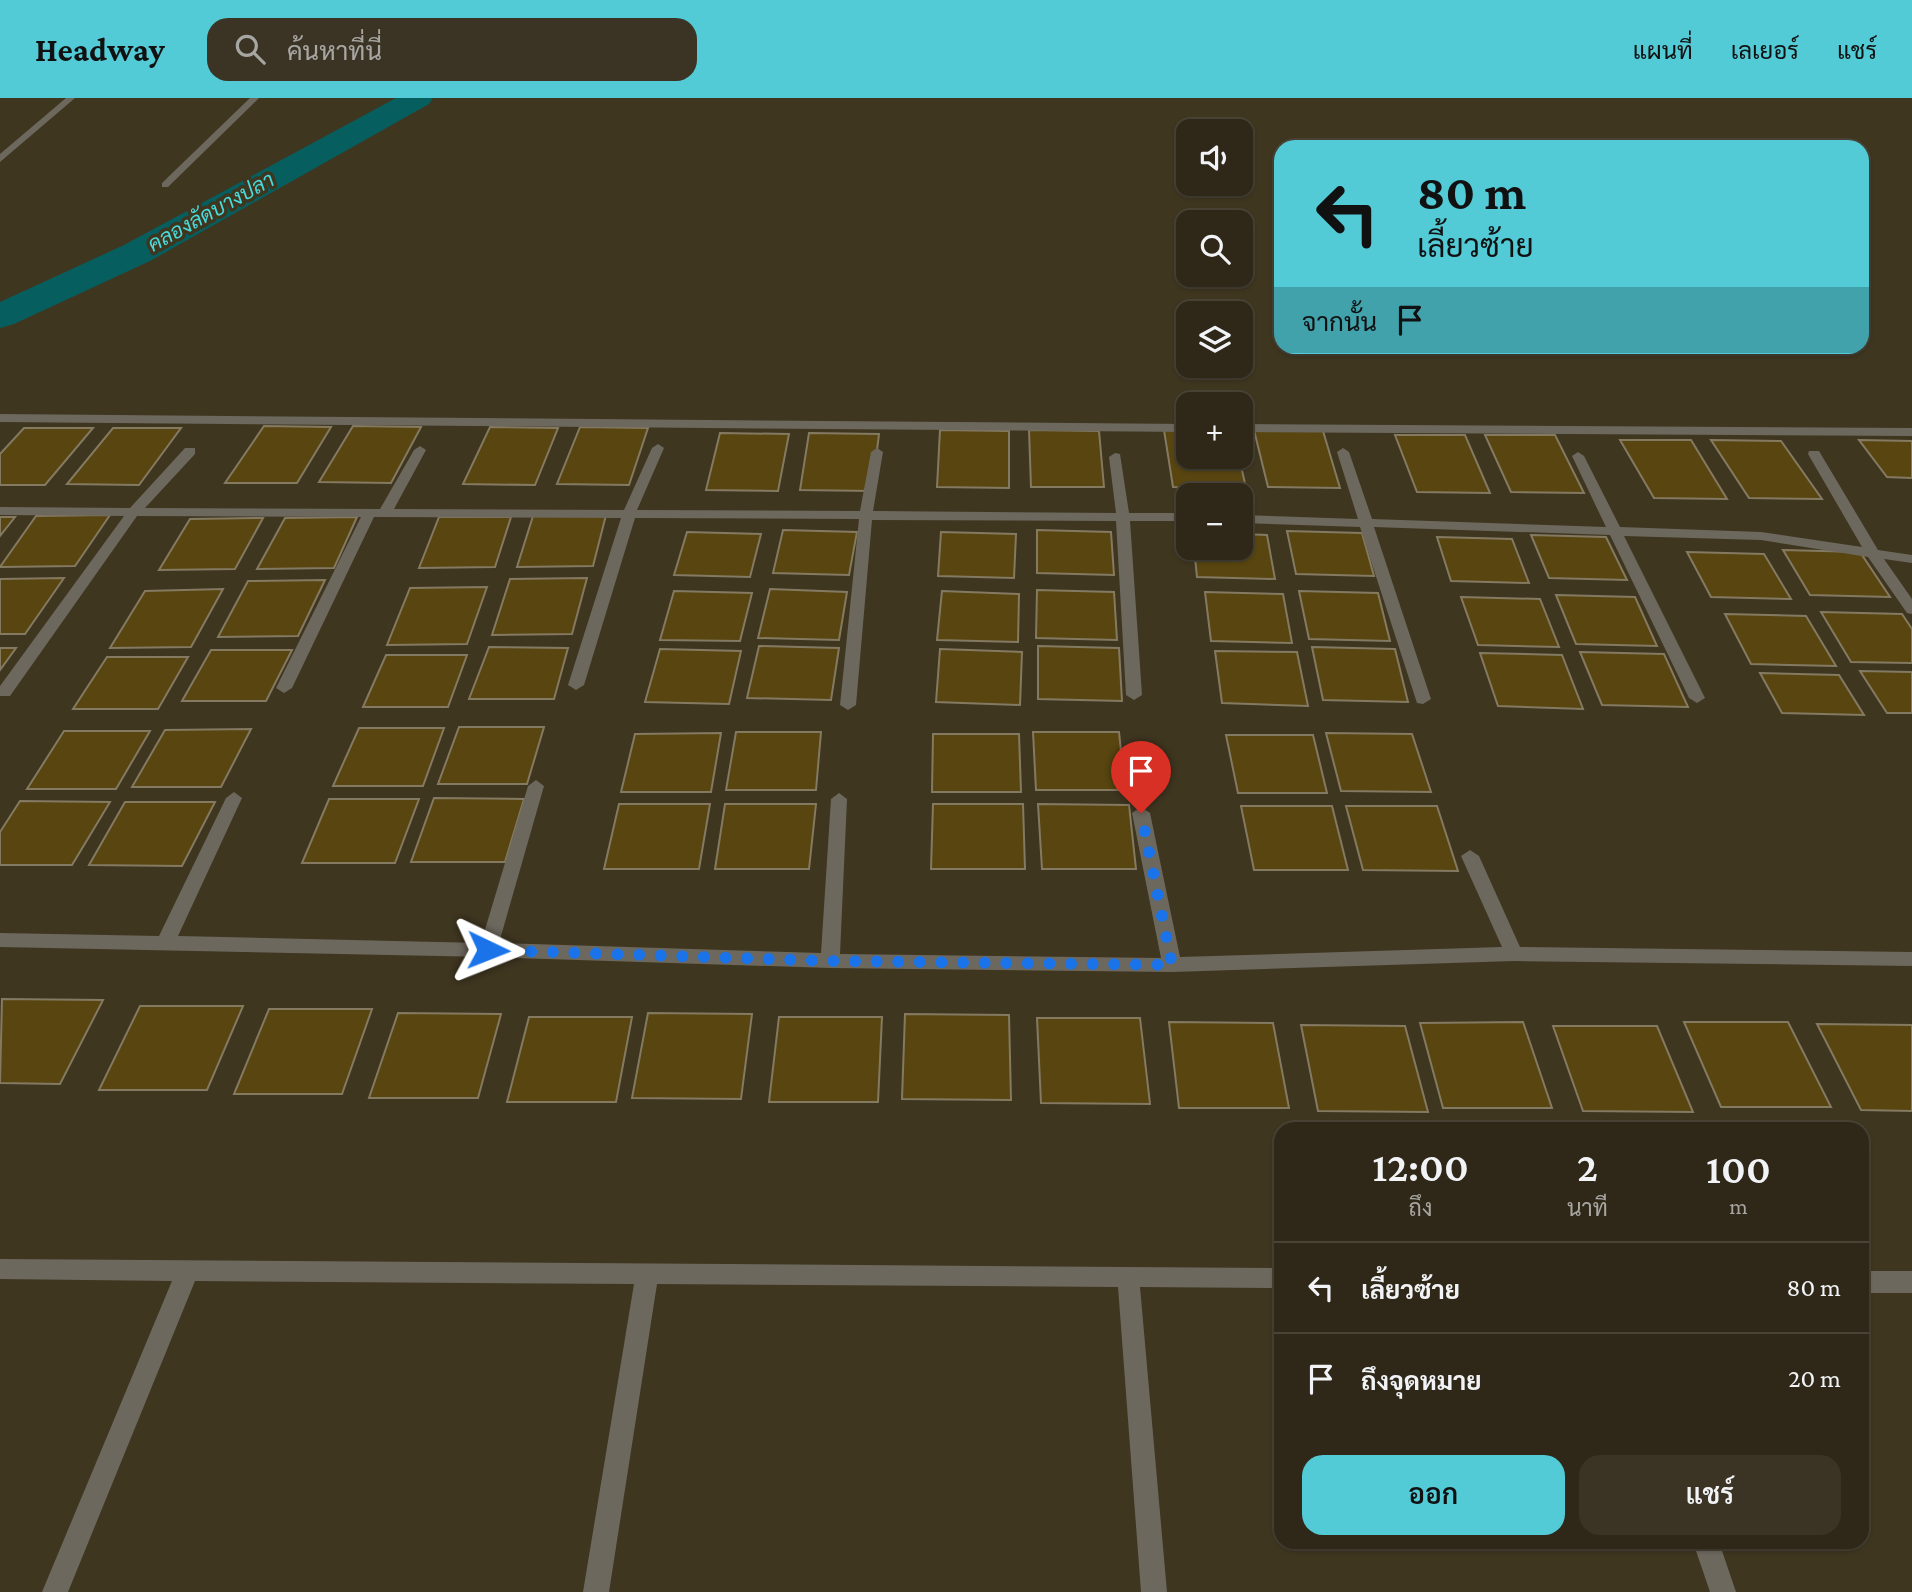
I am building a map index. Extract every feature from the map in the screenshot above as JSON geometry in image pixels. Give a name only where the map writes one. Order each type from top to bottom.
[{"type":"street","points":[[0,159],[71,98]]},
{"type":"street","points":[[165,186],[255,98]]},
{"type":"street","points":[[0,418],[1176,428]]},
{"type":"street","points":[[1253,428],[1912,432]]},
{"type":"street","points":[[576,685],[629,514],[658,448]]},
{"type":"street","points":[[284,688],[376,514],[420,450]]},
{"type":"street","points":[[4,692],[134,511],[190,451]]},
{"type":"street","points":[[848,705],[866,514],[877,452]]},
{"type":"street","points":[[1343,452],[1368,522],[1423,699]]},
{"type":"street","points":[[1814,454],[1872,552],[1912,610]]},
{"type":"street","points":[[1578,456],[1617,530],[1697,698]]},
{"type":"street","points":[[1115,457],[1123,515],[1134,695]]},
{"type":"street","points":[[0,511],[1176,517]]},
{"type":"street","points":[[1253,519],[1761,536],[1912,559]]},
{"type":"street","points":[[488,950],[536,786]]},
{"type":"street","points":[[165,944],[234,798]]},
{"type":"street","points":[[830,961],[839,799]]},
{"type":"street","points":[[1141,813],[1172,965]]},
{"type":"street","points":[[1470,856],[1514,954]]},
{"type":"street","points":[[0,940],[488,950],[830,961],[1172,965],[1514,954],[1912,959]]},
{"type":"street","points":[[0,1269],[1274,1278]]},
{"type":"street","points":[[55,1592],[188,1270]]},
{"type":"street","points":[[596,1592],[647,1273]]},
{"type":"street","points":[[1128,1277],[1154,1592]]},
{"type":"street","points":[[1869,1282],[1912,1282]]},
{"type":"street","points":[[1708,1549],[1723,1592]]},
{"type":"building","points":[[264,426],[331,427],[297,483],[225,483]]},
{"type":"building","points":[[353,426],[421,427],[391,483],[319,482]]},
{"type":"building","points":[[490,427],[558,428],[535,485],[463,484]]},
{"type":"building","points":[[580,427],[648,428],[629,485],[557,484]]},
{"type":"building","points":[[24,428],[93,428],[45,485],[0,485],[0,454]]},
{"type":"building","points":[[113,428],[181,428],[139,485],[67,484]]},
{"type":"building","points":[[940,430],[1009,431],[1009,488],[937,487]]},
{"type":"building","points":[[1029,430],[1099,431],[1104,487],[1031,487]]},
{"type":"building","points":[[1164,430],[1176,430],[1176,469],[1242,469],[1245,483],[1176,483],[1176,487],[1173,487]]},
{"type":"building","points":[[1254,430],[1323,431],[1340,488],[1268,487]]},
{"type":"building","points":[[720,433],[789,434],[778,491],[706,490]]},
{"type":"building","points":[[809,433],[879,434],[872,491],[800,490]]},
{"type":"building","points":[[1395,435],[1465,435],[1490,493],[1417,492]]},
{"type":"building","points":[[1485,435],[1555,435],[1584,493],[1511,492]]},
{"type":"building","points":[[1620,440],[1691,440],[1727,499],[1654,498]]},
{"type":"building","points":[[1711,440],[1781,441],[1822,499],[1749,498]]},
{"type":"building","points":[[1859,440],[1912,441],[1912,478],[1887,477]]},
{"type":"building","points":[[110,515],[75,566],[0,567],[36,516]]},
{"type":"building","points":[[606,515],[593,566],[517,567],[533,516]]},
{"type":"building","points":[[0,517],[15,517],[0,536]]},
{"type":"building","points":[[357,517],[334,568],[257,569],[285,518]]},
{"type":"building","points":[[439,517],[511,517],[495,567],[419,568]]},
{"type":"building","points":[[263,518],[235,569],[159,570],[190,519]]},
{"type":"building","points":[[783,530],[857,532],[849,575],[773,573]]},
{"type":"building","points":[[1037,530],[1111,532],[1114,575],[1037,573]]},
{"type":"building","points":[[1287,531],[1362,533],[1374,576],[1296,574]]},
{"type":"building","points":[[687,532],[761,534],[750,577],[674,575]]},
{"type":"building","points":[[941,532],[1016,534],[1014,578],[938,576]]},
{"type":"building","points":[[1253,534],[1267,535],[1275,579],[1197,577],[1195,560],[1253,560]]},
{"type":"building","points":[[1531,535],[1606,537],[1627,580],[1549,578]]},
{"type":"building","points":[[1437,537],[1512,539],[1529,583],[1451,581]]},
{"type":"building","points":[[1783,550],[1860,552],[1890,597],[1810,595]]},
{"type":"building","points":[[1687,552],[1764,554],[1791,599],[1711,597]]},
{"type":"building","points":[[64,578],[25,634],[0,634],[0,579]]},
{"type":"building","points":[[587,578],[572,634],[492,635],[510,579]]},
{"type":"building","points":[[325,580],[298,636],[218,637],[248,581]]},
{"type":"building","points":[[487,587],[467,644],[387,645],[410,588]]},
{"type":"building","points":[[223,589],[191,647],[110,648],[145,591]]},
{"type":"building","points":[[770,589],[847,592],[839,640],[758,638]]},
{"type":"building","points":[[1037,590],[1114,592],[1117,640],[1036,638]]},
{"type":"building","points":[[674,591],[752,593],[740,641],[660,640]]},
{"type":"building","points":[[942,591],[1019,594],[1018,642],[937,640]]},
{"type":"building","points":[[1299,591],[1378,593],[1390,641],[1309,639]]},
{"type":"building","points":[[1205,592],[1283,594],[1292,643],[1211,641]]},
{"type":"building","points":[[1556,595],[1635,597],[1657,646],[1576,644]]},
{"type":"building","points":[[1461,597],[1540,599],[1559,647],[1478,645]]},
{"type":"building","points":[[1821,612],[1902,614],[1912,629],[1912,663],[1851,662]]},
{"type":"building","points":[[1725,614],[1806,616],[1836,666],[1751,664]]},
{"type":"building","points":[[759,646],[839,648],[831,700],[747,698]]},
{"type":"building","points":[[1038,646],[1119,648],[1122,701],[1038,699]]},
{"type":"building","points":[[489,647],[568,648],[554,699],[469,699]]},
{"type":"building","points":[[1312,647],[1395,649],[1408,702],[1323,700]]},
{"type":"building","points":[[0,648],[16,648],[0,670]]},
{"type":"building","points":[[660,649],[741,651],[729,704],[645,702]]},
{"type":"building","points":[[940,649],[1022,652],[1020,705],[936,702]]},
{"type":"building","points":[[211,650],[292,650],[266,701],[182,701]]},
{"type":"building","points":[[1215,651],[1297,652],[1308,706],[1222,703]]},
{"type":"building","points":[[1580,652],[1664,654],[1688,707],[1602,705]]},
{"type":"building","points":[[1480,653],[1562,655],[1583,709],[1498,706]]},
{"type":"building","points":[[386,655],[467,655],[448,707],[363,707]]},
{"type":"building","points":[[107,657],[188,657],[158,709],[73,709]]},
{"type":"building","points":[[1860,671],[1912,672],[1912,713],[1887,713]]},
{"type":"building","points":[[1760,673],[1839,675],[1864,715],[1782,713]]},
{"type":"building","points":[[459,727],[544,727],[527,784],[438,784]]},
{"type":"building","points":[[359,728],[444,728],[423,786],[333,786]]},
{"type":"building","points":[[251,729],[221,787],[132,787],[165,730]]},
{"type":"building","points":[[64,731],[150,731],[116,789],[27,789]]},
{"type":"building","points":[[736,732],[821,732],[816,790],[726,790]]},
{"type":"building","points":[[1033,732],[1119,732],[1125,790],[1036,790]]},
{"type":"building","points":[[721,733],[711,792],[621,792],[635,734]]},
{"type":"building","points":[[1326,733],[1412,734],[1431,792],[1341,791]]},
{"type":"building","points":[[933,734],[1019,734],[1021,792],[932,792]]},
{"type":"building","points":[[1226,735],[1313,735],[1327,793],[1238,793]]},
{"type":"building","points":[[434,798],[524,799],[505,862],[411,862]]},
{"type":"building","points":[[329,799],[419,799],[395,863],[302,863]]},
{"type":"building","points":[[20,801],[110,802],[72,865],[0,865],[0,832]]},
{"type":"building","points":[[125,802],[215,802],[182,866],[89,865]]},
{"type":"building","points":[[619,804],[710,804],[699,869],[604,869]]},
{"type":"building","points":[[725,804],[816,804],[809,869],[715,869]]},
{"type":"building","points":[[933,804],[1023,804],[1025,869],[931,869]]},
{"type":"building","points":[[1038,804],[1129,805],[1136,869],[1042,869]]},
{"type":"building","points":[[1241,806],[1332,806],[1348,870],[1254,870]]},
{"type":"building","points":[[1346,806],[1437,806],[1458,871],[1363,870]]},
{"type":"building","points":[[2,999],[103,1000],[60,1084],[0,1083]]},
{"type":"building","points":[[140,1006],[243,1006],[207,1090],[99,1090]]},
{"type":"building","points":[[269,1009],[372,1009],[342,1094],[234,1094]]},
{"type":"building","points":[[398,1013],[501,1014],[478,1098],[369,1098]]},
{"type":"building","points":[[648,1013],[752,1014],[741,1099],[632,1098]]},
{"type":"building","points":[[905,1014],[1009,1015],[1011,1100],[902,1099]]},
{"type":"building","points":[[529,1017],[632,1017],[616,1102],[507,1102]]},
{"type":"building","points":[[779,1017],[882,1017],[878,1102],[769,1102]]},
{"type":"building","points":[[1037,1018],[1140,1018],[1150,1104],[1041,1103]]},
{"type":"building","points":[[1169,1022],[1273,1023],[1289,1108],[1179,1108]]},
{"type":"building","points":[[1523,1022],[1552,1108],[1443,1108],[1420,1023]]},
{"type":"building","points":[[1684,1022],[1788,1022],[1831,1107],[1721,1107]]},
{"type":"building","points":[[1817,1024],[1912,1025],[1912,1111],[1861,1110]]},
{"type":"building","points":[[1301,1025],[1405,1026],[1428,1112],[1318,1111]]},
{"type":"building","points":[[1553,1026],[1657,1026],[1693,1112],[1583,1111]]},
{"type":"waterway","name":"คลองลัดบางปลา","points":[[0,316],[137,253],[418,98]]},
{"type":"route","points":[[488,950],[830,961],[1172,965],[1141,813]]}]
